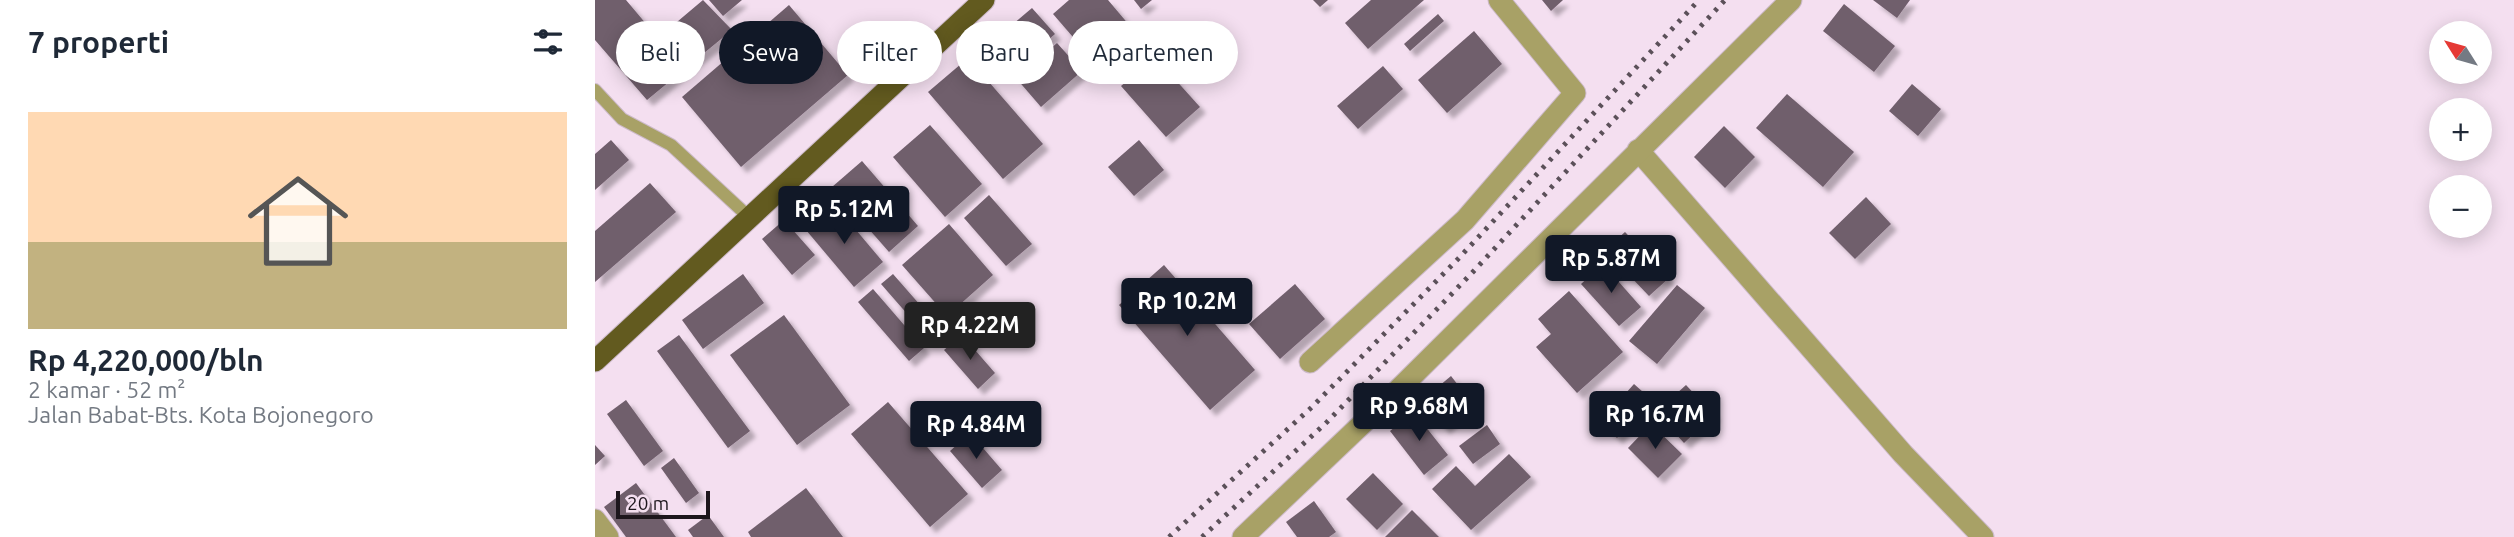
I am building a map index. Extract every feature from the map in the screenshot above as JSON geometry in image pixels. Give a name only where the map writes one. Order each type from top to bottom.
[{"type":"highway","points":[[595,361],[983,0]]},
{"type":"street","points":[[1310,362],[1465,219],[1575,93],[1499,0]]},
{"type":"street","points":[[1243,537],[1399,389],[1791,0]]},
{"type":"street","points":[[1638,149],[1894,444],[1983,537]]},
{"type":"street","points":[[595,520],[608,537]]},
{"type":"lane","points":[[595,90],[622,119],[671,145],[750,218]]},
{"type":"building","points":[[595,0],[626,0],[644,21],[616,21],[616,64],[595,40]]},
{"type":"building","points":[[703,0],[723,21],[719,21],[719,41],[705,52],[705,21],[678,21]]},
{"type":"building","points":[[709,0],[742,0],[723,16]]},
{"type":"building","points":[[1069,0],[1108,0],[1126,21],[1068,21],[1068,31],[1053,14]]},
{"type":"building","points":[[1134,0],[1152,0],[1141,9]]},
{"type":"building","points":[[1313,0],[1328,0],[1320,7]]},
{"type":"building","points":[[1371,0],[1424,0],[1368,49],[1345,23]]},
{"type":"building","points":[[1542,0],[1563,0],[1551,11]]},
{"type":"building","points":[[1873,0],[1910,0],[1897,18]]},
{"type":"building","points":[[1844,4],[1895,46],[1874,72],[1823,31]]},
{"type":"building","points":[[789,5],[802,21],[770,21]]},
{"type":"building","points":[[1032,8],[1044,21],[1017,21]]},
{"type":"building","points":[[1438,14],[1444,21],[1410,51],[1404,44]]},
{"type":"building","points":[[1474,31],[1502,64],[1447,113],[1418,80]]},
{"type":"building","points":[[1057,43],[1068,55],[1068,83],[1041,107],[1021,84],[1054,84],[1054,46]]},
{"type":"building","points":[[823,45],[837,62],[838,84],[741,167],[682,97],[697,84],[705,84],[705,77],[719,65],[719,84],[823,84]]},
{"type":"building","points":[[1383,66],[1403,89],[1358,129],[1337,106]]},
{"type":"building","points":[[956,68],[956,84],[991,84],[1043,144],[1003,179],[928,92],[937,84],[942,84],[942,80]]},
{"type":"building","points":[[633,84],[666,84],[647,100]]},
{"type":"building","points":[[1179,84],[1200,107],[1166,137],[1121,86]]},
{"type":"building","points":[[1912,84],[1941,109],[1918,136],[1889,111]]},
{"type":"building","points":[[1787,94],[1854,152],[1823,187],[1756,128]]},
{"type":"building","points":[[930,125],[982,184],[945,217],[893,157]]},
{"type":"building","points":[[1724,126],[1755,157],[1725,188],[1694,157]]},
{"type":"building","points":[[611,140],[629,160],[595,190],[595,154]]},
{"type":"building","points":[[1139,140],[1164,170],[1134,196],[1108,167]]},
{"type":"building","points":[[862,161],[918,226],[889,252],[832,187]]},
{"type":"building","points":[[650,183],[676,212],[595,282],[595,231]]},
{"type":"building","points":[[989,195],[1032,244],[1006,266],[964,218]]},
{"type":"building","points":[[1866,197],[1891,224],[1855,259],[1829,233]]},
{"type":"building","points":[[835,205],[883,262],[854,287],[806,230]]},
{"type":"building","points":[[784,220],[815,255],[792,275],[762,239]]},
{"type":"building","points":[[949,224],[993,275],[947,316],[902,265]]},
{"type":"building","points":[[1625,232],[1669,278],[1649,296],[1605,250]]},
{"type":"building","points":[[1603,264],[1641,307],[1619,326],[1581,284]]},
{"type":"building","points":[[1164,265],[1255,370],[1210,410],[1119,305]]},
{"type":"building","points":[[743,274],[764,303],[703,349],[682,320]]},
{"type":"building","points":[[893,274],[942,330],[930,340],[881,284]]},
{"type":"building","points":[[1295,284],[1325,319],[1280,359],[1249,324]]},
{"type":"building","points":[[1677,285],[1705,308],[1657,364],[1629,341]]},
{"type":"building","points":[[873,289],[924,348],[909,361],[858,302]]},
{"type":"building","points":[[1569,291],[1623,352],[1577,393],[1536,347],[1551,334],[1538,319]]},
{"type":"building","points":[[784,315],[850,405],[797,445],[730,355]]},
{"type":"building","points":[[679,335],[750,431],[728,448],[657,351]]},
{"type":"building","points":[[962,335],[995,373],[978,389],[944,350]]},
{"type":"building","points":[[1451,376],[1473,404],[1444,428],[1421,401]]},
{"type":"building","points":[[1634,384],[1652,400],[1617,438],[1600,422]]},
{"type":"building","points":[[1686,385],[1714,415],[1684,443],[1656,412]]},
{"type":"building","points":[[626,400],[663,451],[644,466],[607,414]]},
{"type":"building","points":[[888,402],[968,494],[930,527],[851,434]]},
{"type":"building","points":[[1414,412],[1448,455],[1424,475],[1390,431]]},
{"type":"building","points":[[1651,424],[1682,454],[1658,478],[1628,448]]},
{"type":"building","points":[[1487,425],[1500,444],[1473,464],[1459,446]]},
{"type":"building","points":[[970,433],[1002,470],[982,488],[950,451]]},
{"type":"building","points":[[595,445],[605,456],[595,465]]},
{"type":"building","points":[[1509,454],[1531,477],[1471,530],[1432,489],[1456,466],[1475,486]]},
{"type":"building","points":[[674,458],[699,493],[686,503],[661,468]]},
{"type":"building","points":[[1373,473],[1403,504],[1377,530],[1346,499]]},
{"type":"building","points":[[636,483],[676,537],[626,537],[604,507]]},
{"type":"building","points":[[806,488],[843,537],[751,537],[748,532]]},
{"type":"building","points":[[1314,501],[1336,532],[1329,537],[1297,537],[1286,522]]},
{"type":"building","points":[[1412,510],[1439,537],[1385,537]]},
{"type":"building","points":[[708,515],[724,537],[693,537],[688,530]]},
{"type":"railway","points":[[1169,537],[1312,407],[1458,259],[1699,0]]},
{"type":"railway","points":[[1202,537],[1327,422],[1471,274],[1725,0]]}]
